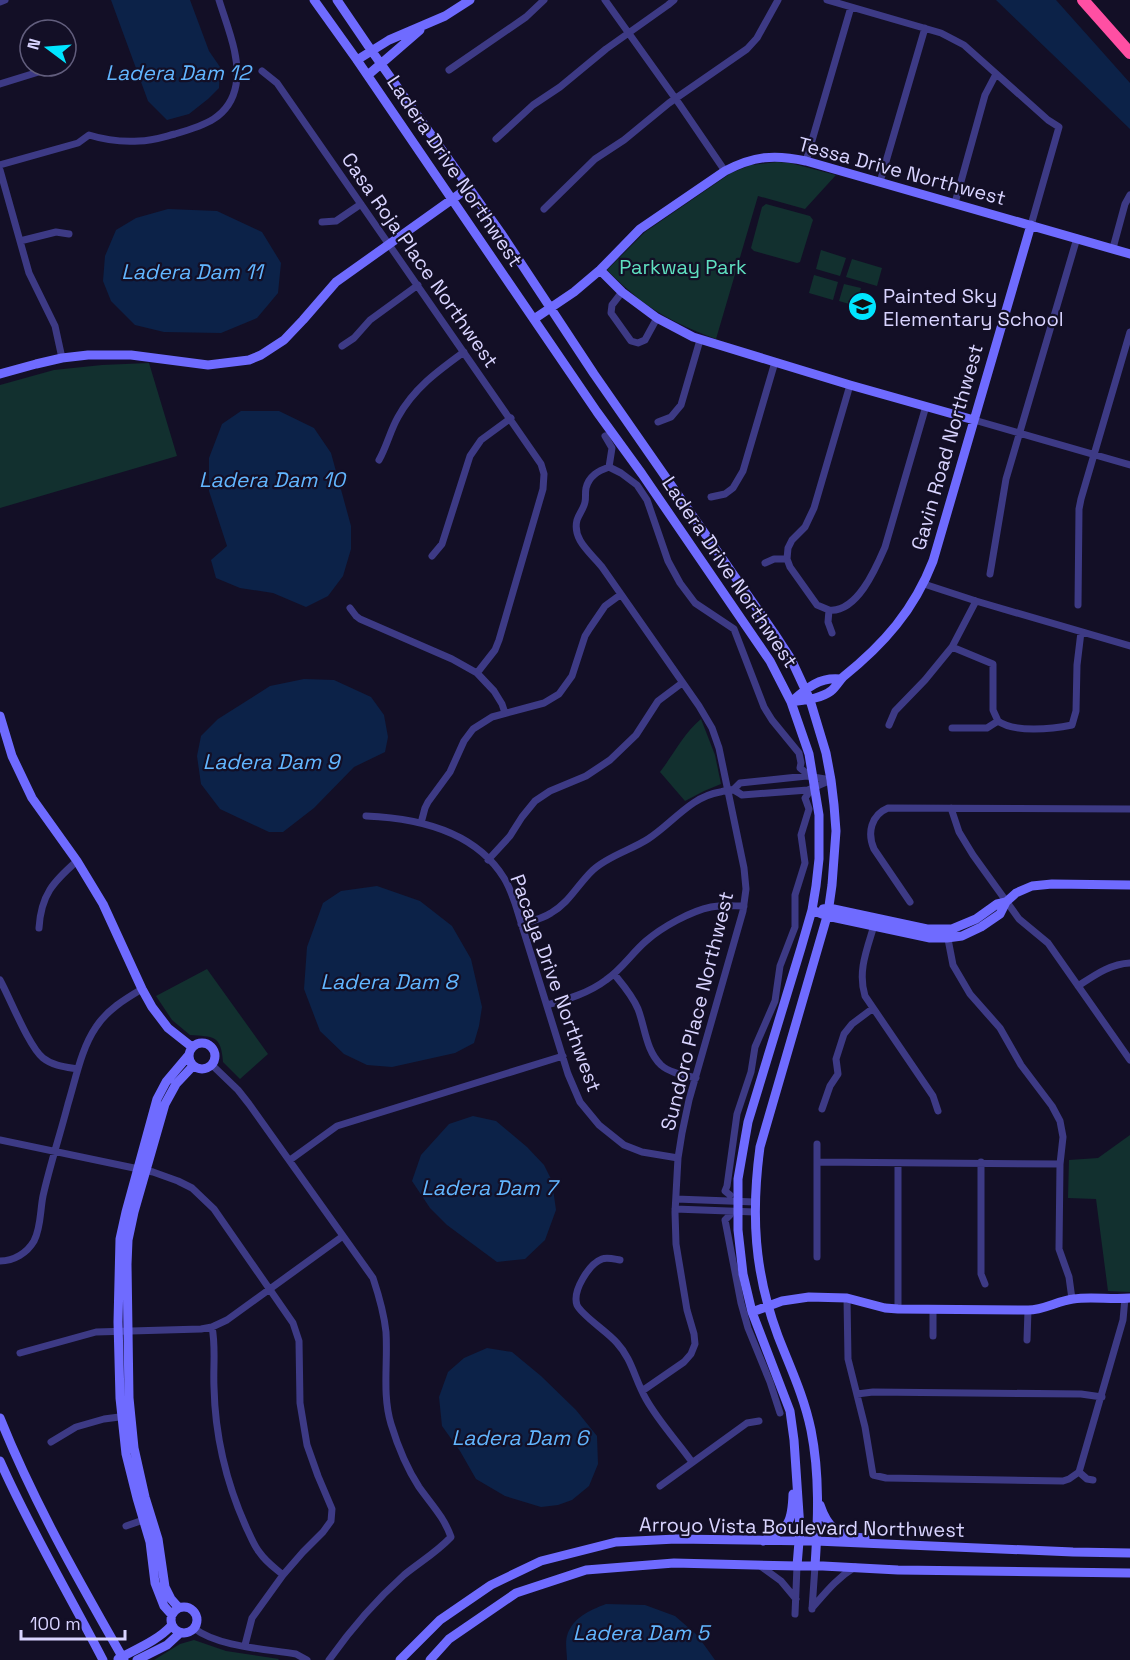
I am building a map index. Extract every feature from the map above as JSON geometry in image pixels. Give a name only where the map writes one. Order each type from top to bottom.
[{"type":"highway","points":[[1083,0],[1130,53]]},
{"type":"main road","name":"Ladera Drive Northwest","points":[[314,0],[368,75],[765,653],[791,702],[809,754],[811,791],[819,816],[819,859],[812,910],[748,1122],[734,1206],[741,1266],[752,1312],[790,1411],[800,1530],[797,1566]]},
{"type":"main road","name":"Ladera Drive Northwest","points":[[337,0],[783,645],[810,700],[826,753],[834,805],[836,831],[832,885],[828,912],[760,1147],[754,1212],[761,1278],[778,1336],[792,1367],[807,1411],[814,1445],[818,1494],[815,1566]]},
{"type":"main road","points":[[357,60],[389,39],[445,16],[470,0]]},
{"type":"main road","points":[[368,75],[429,23]]},
{"type":"main road","name":"Tessa Drive Northwest","points":[[534,319],[574,292],[600,270],[640,229],[724,171],[758,157],[779,156],[806,161],[1130,254]]},
{"type":"main road","points":[[0,374],[62,358],[88,355],[131,355],[208,365],[249,360],[284,340],[336,282],[468,188]]},
{"type":"main road","name":"Gavin Road Northwest","points":[[791,702],[810,700],[831,691],[840,679],[886,639],[907,612],[924,584],[933,561],[1031,225]]},
{"type":"main road","points":[[600,270],[622,292],[657,318],[700,340],[974,420]]},
{"type":"main road","name":"Gavin Road Northwest","points":[[791,702],[806,689],[827,678],[840,679]]},
{"type":"main road","points":[[0,716],[12,756],[32,798],[77,861],[103,904],[152,1007],[190,1052],[192,1066],[176,1084],[165,1104],[141,1170]]},
{"type":"main road","points":[[812,910],[874,922],[930,938],[947,934],[962,936],[1000,914],[1006,902],[1016,893],[1032,886],[1130,885]]},
{"type":"main road","points":[[0,1418],[2,1429],[43,1514],[121,1659],[164,1633],[171,1626],[175,1611],[165,1587],[158,1539],[148,1518],[126,1416],[123,1330],[128,1240],[157,1099],[166,1082],[197,1043],[211,1046],[215,1054],[212,1065],[204,1069],[192,1066]]},
{"type":"main road","points":[[752,1312],[793,1298],[847,1298],[898,1309],[1037,1310],[1072,1299],[1128,1298]]},
{"type":"main road","points":[[0,1461],[47,1557],[103,1660]]},
{"type":"main road","points":[[762,1541],[779,1532],[789,1523],[796,1465]]},
{"type":"main road","points":[[818,1494],[825,1518],[835,1530],[855,1538],[897,1540],[907,1546]]},
{"type":"main road","name":"Arroyo Vista Boulevard Northwest","points":[[400,1660],[440,1620],[509,1575],[541,1561],[616,1542],[676,1539],[1130,1553]]},
{"type":"main road","name":"Arroyo Vista Boulevard Northwest","points":[[430,1660],[449,1639],[516,1593],[586,1570],[674,1563],[898,1570],[1130,1572]]},
{"type":"main road","points":[[171,1626],[180,1633],[190,1633],[198,1623],[198,1617],[194,1611],[187,1607],[175,1611]]},
{"type":"main road","points":[[137,1660],[166,1645],[180,1633]]},
{"type":"street","points":[[0,2],[5,0]]},
{"type":"street","points":[[0,165],[78,143],[89,135],[102,139],[146,141],[201,126],[218,116],[231,99],[236,86],[238,70],[219,0]]},
{"type":"street","points":[[449,70],[526,17],[544,0]]},
{"type":"street","points":[[605,0],[724,171]]},
{"type":"street","points":[[496,138],[533,105],[674,0]]},
{"type":"street","points":[[544,208],[595,159],[747,49],[757,38],[778,0]]},
{"type":"street","points":[[827,0],[941,33],[964,45],[996,74],[986,94],[955,203]]},
{"type":"street","points":[[806,161],[851,7]]},
{"type":"street","points":[[880,182],[926,28]]},
{"type":"street","name":"Casa Roja Place Northwest","points":[[262,71],[277,83],[536,454],[544,474],[543,489],[499,640],[495,650],[477,674]]},
{"type":"street","name":"Gavin Road Northwest","points":[[996,74],[1059,128],[1031,225]]},
{"type":"street","points":[[0,84],[19,78]]},
{"type":"street","points":[[0,170],[32,281],[55,326],[62,358]]},
{"type":"street","points":[[1113,248],[1125,204],[1130,195]]},
{"type":"street","points":[[322,222],[336,221],[361,204]]},
{"type":"street","points":[[20,241],[56,232],[69,234]]},
{"type":"street","points":[[990,574],[1006,479],[1077,238]]},
{"type":"street","points":[[342,346],[354,338],[370,320],[418,285]]},
{"type":"street","points":[[622,292],[612,305],[611,313],[631,341],[638,343],[645,340],[657,318]]},
{"type":"street","points":[[1078,605],[1079,509],[1130,332]]},
{"type":"street","points":[[658,422],[671,417],[681,405],[700,340]]},
{"type":"street","points":[[379,460],[406,403],[431,376],[464,352]]},
{"type":"street","points":[[711,497],[725,494],[739,480],[775,362]]},
{"type":"street","points":[[850,385],[814,508],[805,527],[792,540],[788,548],[787,559],[790,567],[817,605],[829,610],[841,609],[854,599],[877,565],[885,547],[926,406]]},
{"type":"street","points":[[432,556],[442,544],[470,456],[481,440],[511,418]]},
{"type":"street","points":[[974,420],[1130,465]]},
{"type":"street","points":[[605,436],[612,448],[609,467],[637,485],[647,500],[668,561],[680,583],[695,603],[734,629],[764,707],[799,753],[800,768],[809,774],[831,780]]},
{"type":"street","name":"Sundoro Place Northwest","points":[[609,467],[597,472],[589,481],[585,504],[577,520],[576,530],[584,549],[590,553],[706,717],[715,736],[730,790],[746,889],[744,906],[686,1114],[678,1158],[675,1209],[678,1258],[695,1344],[687,1360],[642,1391]]},
{"type":"street","points":[[765,563],[774,559],[787,559]]},
{"type":"street","points":[[924,584],[1130,646]]},
{"type":"street","points":[[421,823],[425,808],[450,772],[468,736],[492,717],[544,703],[559,694],[572,676],[585,636],[605,606],[620,595]]},
{"type":"street","points":[[889,725],[895,711],[925,681],[952,647],[976,601]]},
{"type":"street","points":[[350,608],[360,619],[452,659],[477,674],[494,691],[505,713]]},
{"type":"street","points":[[829,610],[828,622],[832,633]]},
{"type":"street","points":[[952,647],[993,664],[993,710],[998,721],[1016,728],[1059,728],[1072,725],[1076,711],[1077,665],[1082,632]]},
{"type":"street","points":[[488,860],[510,836],[535,801],[550,791],[586,776],[610,760],[636,735],[657,701],[682,683]]},
{"type":"street","points":[[952,728],[987,728],[998,721]]},
{"type":"street","points":[[521,924],[542,918],[555,911],[593,870],[650,837],[692,802],[711,793],[730,790],[740,783],[809,774]]},
{"type":"street","points":[[734,1206],[725,1191],[737,1114],[751,1072],[755,1047],[775,1001],[780,966],[795,927],[795,895],[805,863],[801,836],[809,809],[805,798],[811,791],[831,780]]},
{"type":"street","points":[[730,790],[742,795],[811,791]]},
{"type":"street","points":[[910,902],[871,842],[872,824],[876,816],[888,808],[1130,809]]},
{"type":"street","points":[[951,808],[959,832],[1006,902],[1019,919],[1048,943],[1130,1060]]},
{"type":"street","name":"Pacaya Drive Northwest","points":[[366,816],[396,818],[434,826],[476,849],[498,870],[508,886],[568,1074],[580,1102],[598,1125],[616,1139],[634,1149],[650,1154],[678,1158]]},
{"type":"street","points":[[39,928],[40,911],[51,888],[58,878],[77,861]]},
{"type":"street","points":[[547,1005],[578,996],[598,986],[614,974],[646,940],[667,926],[713,906],[744,906]]},
{"type":"street","points":[[874,922],[861,975],[861,986],[872,1009],[933,1095],[938,1111]]},
{"type":"street","points":[[947,934],[953,965],[970,994],[1000,1028],[1021,1065],[1052,1106],[1060,1121],[1063,1137],[1060,1164],[1059,1249],[1069,1277],[1072,1299]]},
{"type":"street","points":[[1078,986],[1103,970],[1130,963]]},
{"type":"street","points":[[614,974],[634,1001],[657,1060],[672,1071],[696,1078]]},
{"type":"street","points":[[0,980],[32,1044],[42,1057],[55,1065],[78,1070]]},
{"type":"street","points":[[0,1261],[7,1261],[21,1255],[34,1241],[55,1152],[87,1043],[97,1025],[119,1003],[142,989]]},
{"type":"street","points":[[822,1109],[830,1086],[838,1074],[836,1059],[844,1034],[852,1024],[872,1009]]},
{"type":"street","points":[[290,1160],[337,1126],[563,1056]]},
{"type":"street","points":[[212,1065],[238,1090],[373,1278],[382,1302],[386,1333],[385,1380],[390,1421],[403,1461],[443,1518],[451,1537],[441,1548],[405,1574],[376,1601],[348,1633],[329,1660]]},
{"type":"street","points":[[0,1140],[178,1180],[201,1196],[214,1209],[293,1323],[299,1341],[300,1403],[307,1445],[332,1509],[332,1521],[283,1575],[252,1618],[245,1645]]},
{"type":"street","points":[[817,1143],[817,1257]]},
{"type":"street","points":[[817,1162],[1060,1164]]},
{"type":"street","points":[[898,1162],[898,1309]]},
{"type":"street","points":[[981,1162],[981,1274],[985,1284]]},
{"type":"street","points":[[676,1199],[734,1206],[754,1212]]},
{"type":"street","points":[[675,1209],[734,1206],[755,1202]]},
{"type":"street","points":[[734,1206],[725,1220],[741,1304],[780,1413]]},
{"type":"street","points":[[20,1353],[96,1332],[212,1327],[227,1320],[343,1236]]},
{"type":"street","points":[[620,1260],[606,1258],[597,1262],[579,1284],[576,1303],[580,1310],[610,1336],[624,1352],[633,1367],[642,1391],[669,1433],[692,1462]]},
{"type":"street","points":[[847,1298],[848,1359],[865,1427],[873,1475],[886,1478],[1063,1481],[1079,1472],[1128,1298]]},
{"type":"street","points":[[933,1310],[933,1336]]},
{"type":"street","points":[[1027,1340],[1028,1310]]},
{"type":"street","points":[[212,1327],[216,1419],[226,1471],[235,1500],[254,1544],[264,1558],[283,1575]]},
{"type":"street","points":[[857,1394],[873,1392],[1035,1393],[1101,1397]]},
{"type":"street","points":[[51,1442],[76,1427],[126,1416]]},
{"type":"street","points":[[660,1486],[747,1423],[759,1422]]},
{"type":"street","points":[[1079,1472],[1093,1480]]},
{"type":"street","points":[[126,1526],[148,1518]]},
{"type":"street","points":[[759,1565],[778,1579],[796,1599]]},
{"type":"street","points":[[795,1614],[797,1566]]},
{"type":"street","points":[[815,1566],[812,1610],[831,1585],[855,1567]]},
{"type":"street","points":[[195,1629],[212,1638],[296,1654],[307,1660]]},
{"type":"green space","name":"Parkway Park","points":[[790,163],[836,175],[805,209],[758,196],[716,339],[666,317],[635,296],[607,270],[645,232],[731,173],[751,165]]},
{"type":"green space","points":[[766,204],[810,216],[813,220],[800,262],[754,251],[751,248],[762,207]]},
{"type":"green space","points":[[821,250],[846,258],[840,276],[816,269]]},
{"type":"green space","points":[[852,259],[882,268],[877,286],[846,277]]},
{"type":"green space","points":[[814,275],[838,282],[833,300],[809,293]]},
{"type":"green space","points":[[844,284],[861,288],[856,306],[839,301]]},
{"type":"green space","points":[[865,292],[873,298],[869,307],[861,302],[861,294]]},
{"type":"green space","points":[[149,363],[177,456],[0,508],[0,385],[54,370]]},
{"type":"green space","points":[[701,719],[715,755],[721,784],[685,801],[660,772],[684,738]]},
{"type":"green space","points":[[207,969],[268,1054],[240,1079],[223,1062],[218,1042],[210,1037],[190,1035],[172,1020],[156,996]]},
{"type":"green space","points":[[1130,1135],[1130,1292],[1108,1291],[1096,1199],[1068,1198],[1069,1160],[1098,1158]]},
{"type":"green space","points":[[194,1640],[226,1651],[279,1659],[154,1660],[180,1644]]},
{"type":"water","name":"Ladera Dam 12","points":[[111,0],[190,0],[209,51],[220,67],[219,88],[189,114],[167,120],[148,101]]},
{"type":"water","points":[[996,0],[1056,0],[1130,83],[1130,129]]},
{"type":"water","name":"Ladera Dam 11","points":[[168,209],[217,211],[262,232],[281,263],[278,293],[257,318],[221,333],[164,332],[135,325],[111,301],[103,281],[105,256],[116,230],[136,218]]},
{"type":"water","name":"Ladera Dam 10","points":[[241,411],[279,411],[314,428],[331,453],[351,526],[351,549],[343,576],[328,596],[306,607],[273,593],[240,588],[216,578],[211,560],[227,546],[209,491],[209,458],[222,424]]},
{"type":"water","name":"Ladera Dam 9","points":[[304,679],[334,680],[371,697],[384,715],[388,737],[385,752],[354,767],[314,808],[283,832],[269,832],[220,809],[201,784],[197,756],[201,736],[218,719],[270,686]]},
{"type":"water","name":"Ladera Dam 8","points":[[377,886],[420,901],[452,926],[471,959],[482,1007],[474,1043],[455,1053],[392,1067],[367,1065],[344,1054],[320,1031],[304,989],[307,947],[323,903],[341,891]]},
{"type":"water","name":"Ladera Dam 7","points":[[473,1116],[496,1121],[544,1165],[552,1181],[556,1210],[545,1240],[525,1259],[497,1262],[447,1225],[430,1208],[412,1181],[421,1155],[449,1124]]},
{"type":"water","name":"Ladera Dam 6","points":[[487,1348],[512,1352],[576,1410],[597,1436],[598,1464],[589,1486],[572,1500],[541,1507],[505,1496],[476,1479],[442,1426],[439,1397],[448,1372],[464,1358]]},
{"type":"water","name":"Ladera Dam 5","points":[[606,1604],[645,1605],[675,1616],[697,1635],[715,1660],[567,1660],[566,1639],[573,1624],[588,1612]]},
{"type":"place","name":"Painted Sky Elementary School","points":[[862,307]]}]
